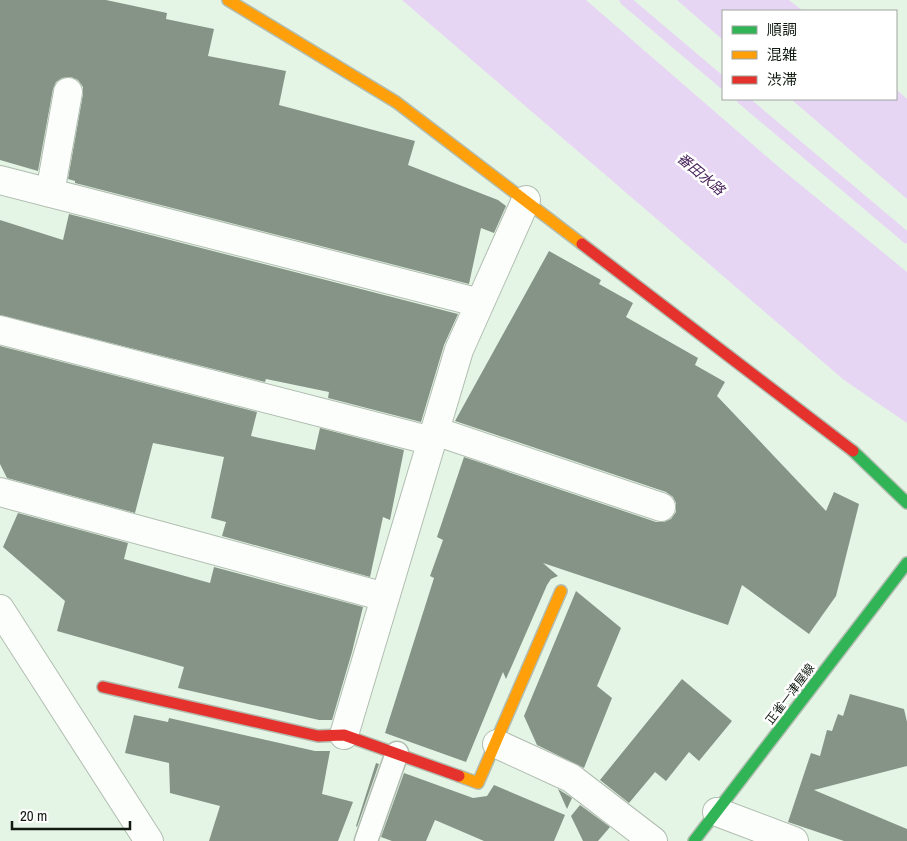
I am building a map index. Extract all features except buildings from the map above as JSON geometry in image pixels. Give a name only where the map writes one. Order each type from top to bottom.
[{"type":"street","points":[[228,0],[396,102],[854,452],[907,503]]},
{"type":"street","points":[[50,193],[68,92]]},
{"type":"street","points":[[0,180],[480,302]]},
{"type":"street","points":[[344,735],[459,350],[526,200]]},
{"type":"street","points":[[0,330],[433,436],[661,507]]},
{"type":"street","points":[[0,492],[385,597]]},
{"type":"street","name":"正雀一津屋線","points":[[694,841],[907,563]]},
{"type":"street","points":[[103,687],[318,736],[344,735],[478,783],[497,744],[561,592]]},
{"type":"street","points":[[0,609],[149,841]]},
{"type":"street","points":[[497,744],[571,778],[653,841]]},
{"type":"street","points":[[717,812],[794,841]]},
{"type":"lane","points":[[366,841],[397,753]]},
{"type":"water","name":"番田水路","points":[[402,0],[586,0],[780,168],[907,272],[907,423],[844,380]]},
{"type":"water","points":[[677,0],[789,0],[802,10],[722,10],[722,39]]},
{"type":"water","points":[[897,90],[907,99],[907,199],[792,100],[897,100]]},
{"type":"waterway","points":[[625,0],[722,82]]},
{"type":"waterway","points":[[743,100],[907,238]]},
{"type":"traffic: fast","points":[[853,451],[907,503]]},
{"type":"traffic: fast","points":[[694,841],[907,563]]},
{"type":"traffic: slow","points":[[228,0],[396,102],[582,244]]},
{"type":"traffic: slow","points":[[459,776],[478,783],[561,591]]},
{"type":"traffic: jam","points":[[582,244],[853,451]]},
{"type":"traffic: jam","points":[[103,687],[318,736],[344,735],[459,776]]}]
